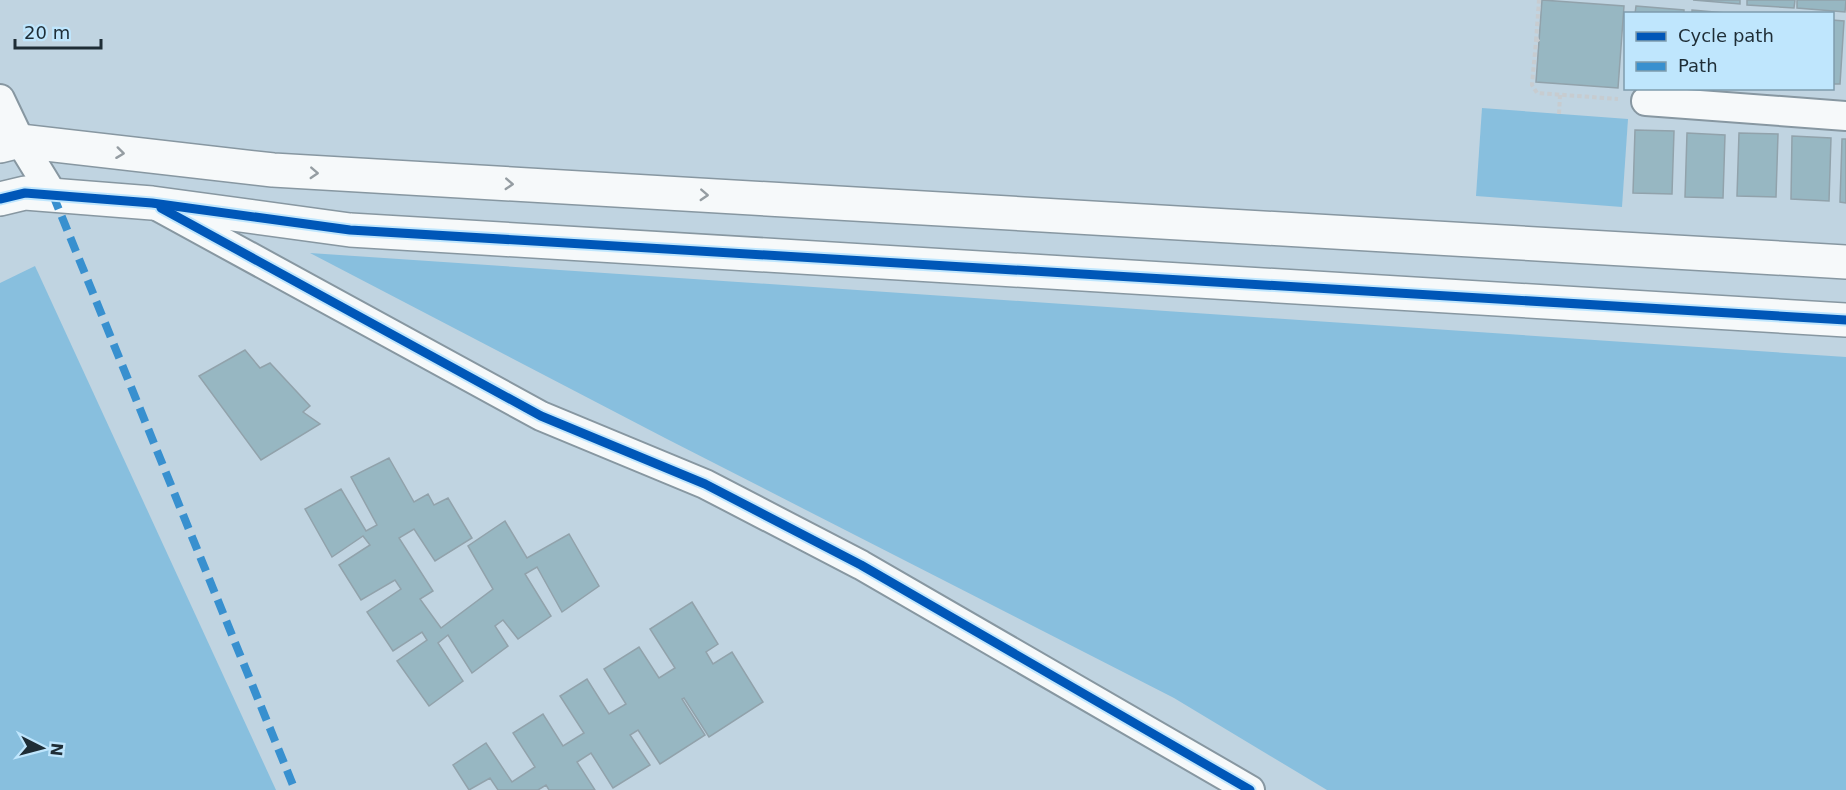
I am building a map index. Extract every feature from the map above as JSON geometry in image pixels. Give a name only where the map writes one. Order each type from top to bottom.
[{"type":"street","points":[[0,99],[10,144],[68,196]]},
{"type":"street","points":[[1646,101],[1846,116]]},
{"type":"street","points":[[10,144],[77,148],[273,170],[1846,262]]},
{"type":"street","points":[[68,196],[77,148]]},
{"type":"street","points":[[0,199],[25,193],[152,203],[350,230],[1846,320]]},
{"type":"street","points":[[152,203],[541,417],[705,484],[861,565],[1250,790]]},
{"type":"path","points":[[1539,0],[1538,40],[1533,85],[1537,93],[1646,101]]},
{"type":"path","points":[[1559,114],[1560,95]]},
{"type":"shaded area","points":[[1482,108],[1628,119],[1622,207],[1476,196]]},
{"type":"shaded area","points":[[310,253],[1846,357],[1846,790],[1327,790],[1174,698],[665,438]]},
{"type":"shaded area","points":[[35,266],[276,790],[0,790],[0,283]]},
{"type":"building","points":[[1542,0],[1624,6],[1618,88],[1536,82]]},
{"type":"building","points":[[1693,0],[1740,0],[1740,4]]},
{"type":"building","points":[[1747,0],[1795,0],[1794,8],[1747,5]]},
{"type":"building","points":[[1797,0],[1846,0],[1845,12],[1797,8]]},
{"type":"building","points":[[1636,6],[1684,10],[1684,12],[1635,12]]},
{"type":"building","points":[[1834,20],[1844,21],[1840,84],[1834,84]]},
{"type":"building","points":[[1635,130],[1674,131],[1672,194],[1633,193]]},
{"type":"building","points":[[1687,133],[1725,135],[1723,198],[1685,197]]},
{"type":"building","points":[[1739,133],[1778,134],[1776,197],[1737,196]]},
{"type":"building","points":[[1792,136],[1831,138],[1829,201],[1791,199]]},
{"type":"building","points":[[1842,139],[1846,139],[1846,203],[1840,202]]},
{"type":"building","points":[[245,350],[260,368],[270,363],[310,406],[303,412],[320,424],[261,460],[199,376]]},
{"type":"building","points":[[389,458],[414,502],[428,494],[434,505],[448,498],[472,538],[435,561],[414,529],[399,538],[433,591],[420,599],[441,628],[493,589],[468,546],[505,521],[527,558],[569,534],[599,586],[562,612],[537,567],[525,574],[551,616],[518,639],[503,620],[495,626],[508,646],[472,673],[448,635],[438,643],[463,681],[429,706],[397,661],[427,640],[422,632],[393,651],[367,612],[401,589],[395,580],[361,600],[339,565],[370,545],[363,536],[332,557],[305,509],[341,489],[366,531],[377,525],[351,477]]},
{"type":"building","points":[[692,602],[718,644],[706,652],[713,664],[732,652],[763,702],[709,737],[684,698],[682,699],[705,735],[660,764],[638,730],[630,735],[650,765],[613,788],[591,753],[577,762],[595,790],[549,790],[546,785],[538,790],[498,790],[490,778],[469,790],[453,765],[486,743],[512,782],[535,767],[513,733],[543,714],[563,746],[584,733],[560,696],[587,679],[609,714],[626,704],[604,669],[639,647],[659,678],[675,668],[650,629]]},
{"type":"marked path","points":[[53,195],[295,790]]},
{"type":"cycle path","points":[[0,199],[25,193],[152,203],[350,230],[1846,320]]},
{"type":"cycle path","points":[[161,208],[541,416],[705,484],[861,565],[1250,790]]}]
